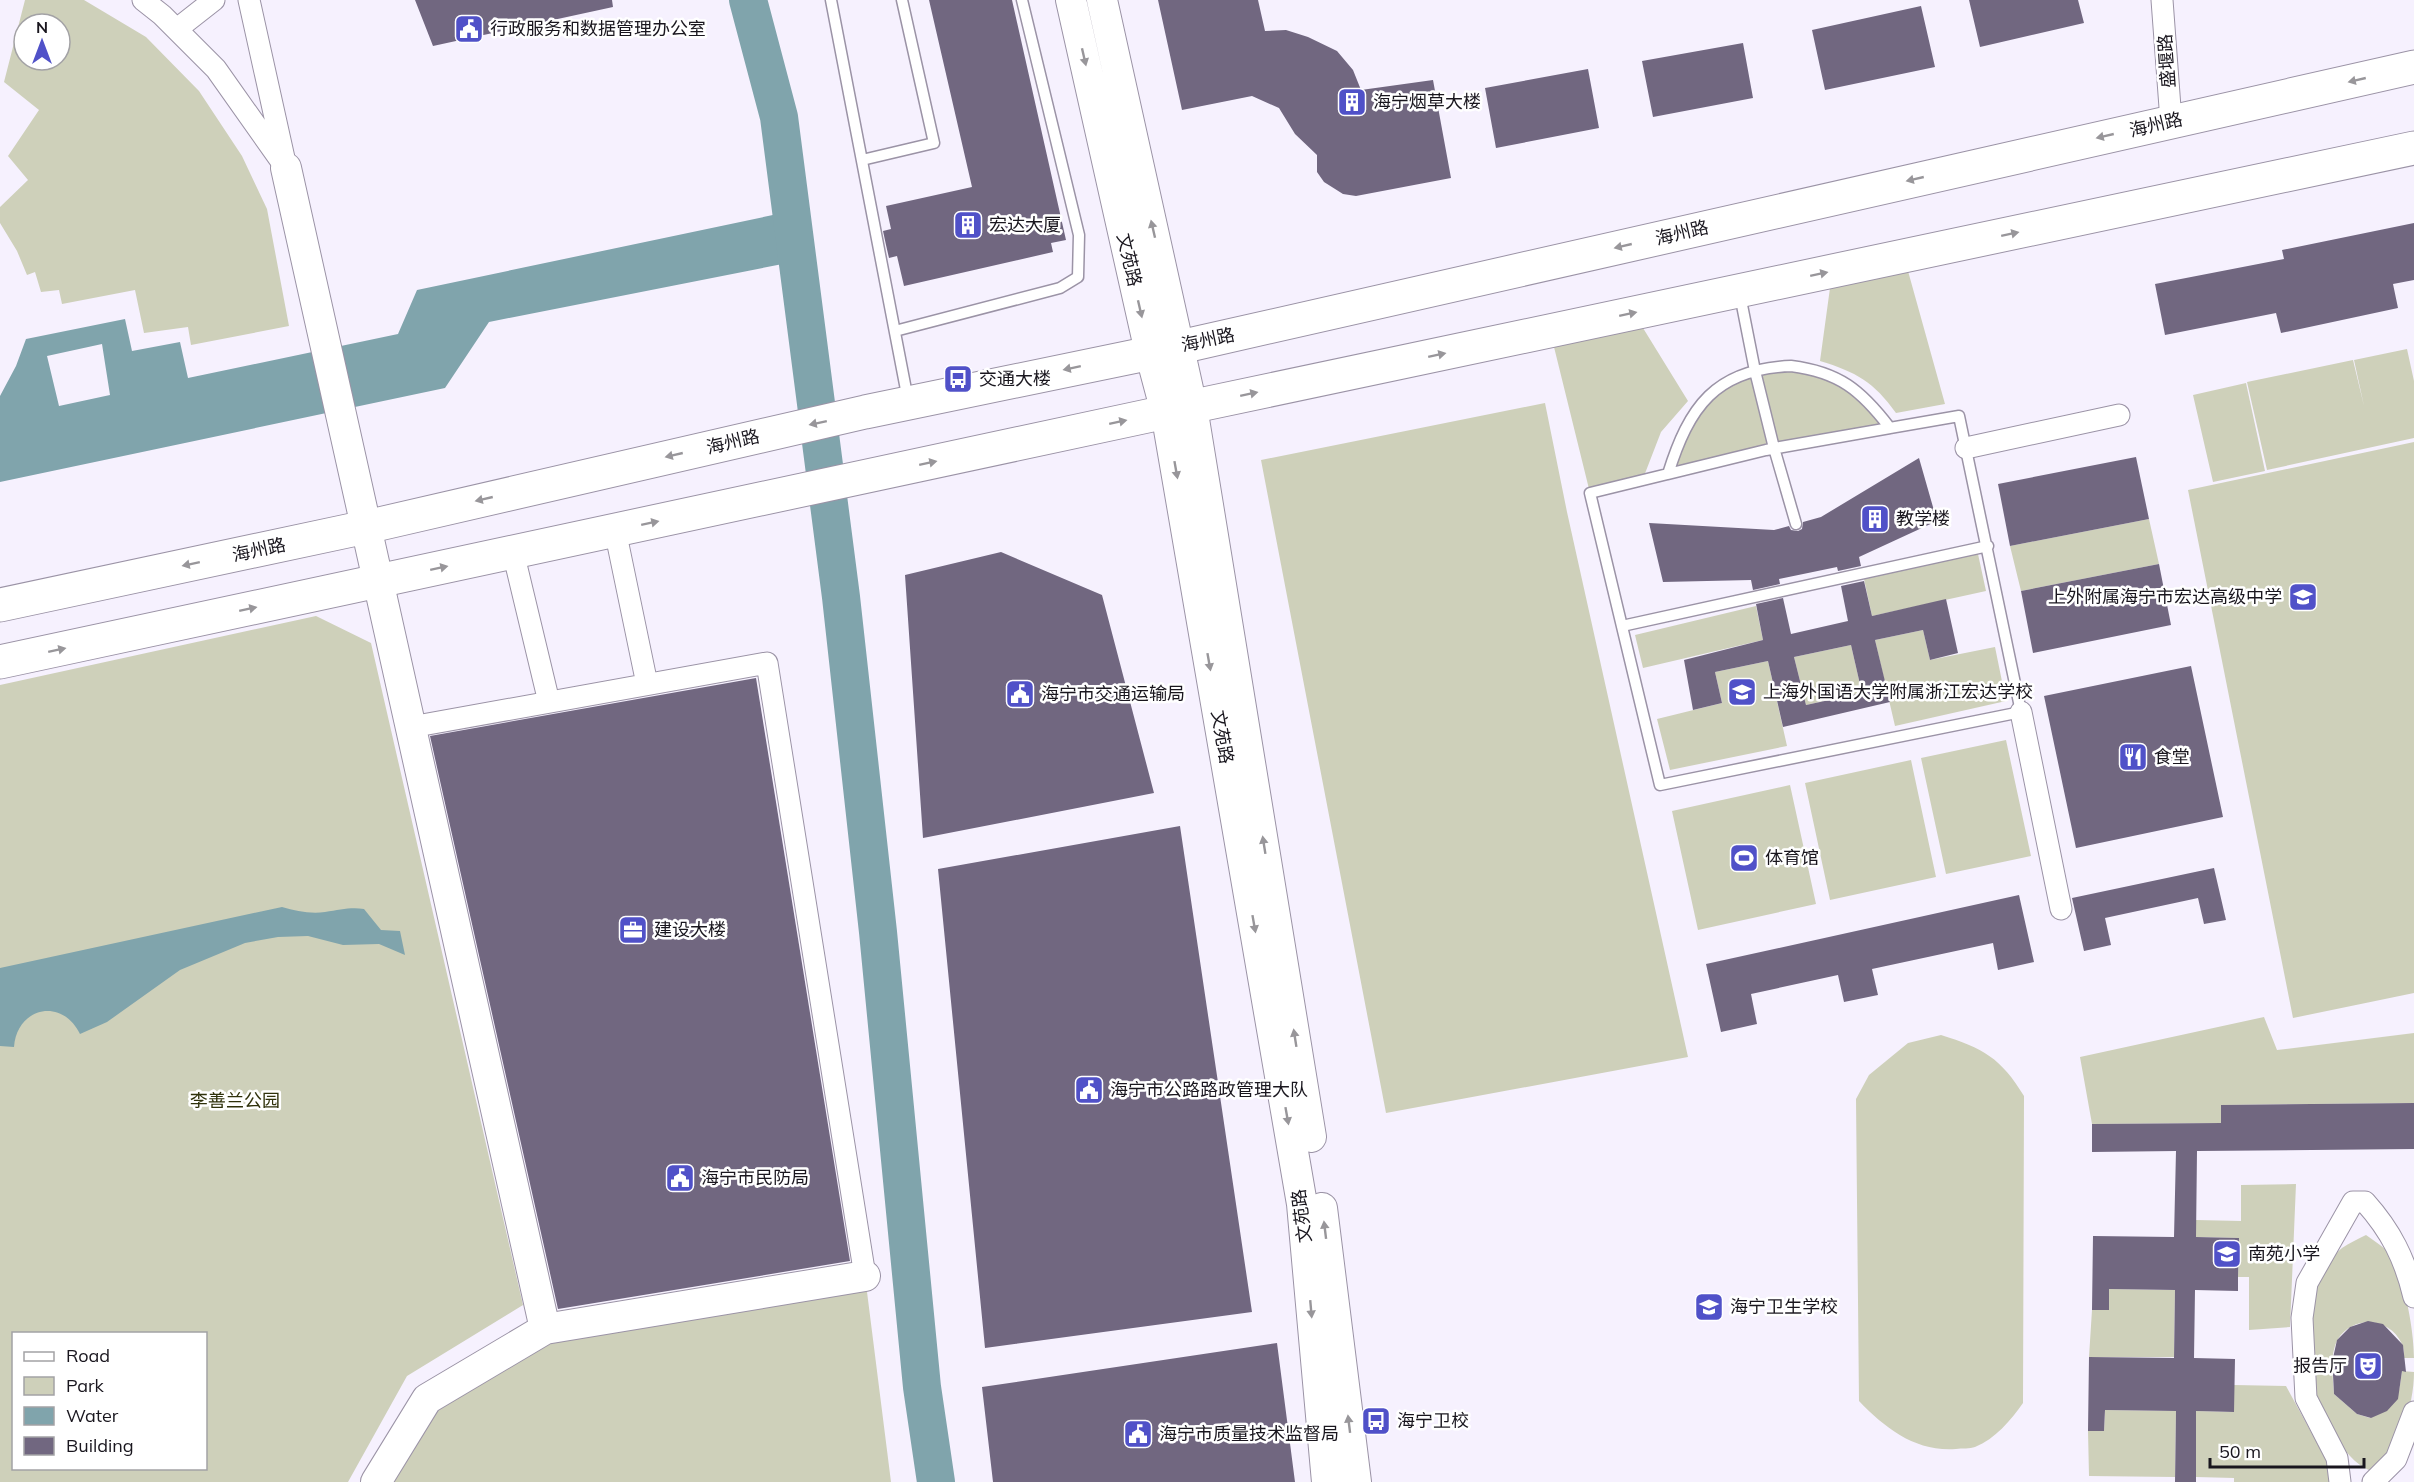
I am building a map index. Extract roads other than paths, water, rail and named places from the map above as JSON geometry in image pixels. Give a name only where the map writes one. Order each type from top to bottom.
[{"type":"main road","name":"文苑路","points":[[1071,0],[1179,409],[1319,1186],[1356,1482]]},
{"type":"main road","name":"文苑路","points":[[1102,0],[1165,350]]},
{"type":"main road","name":"海州路","points":[[0,605],[366,527],[864,412],[1165,350],[2414,67]]},
{"type":"main road","points":[[0,662],[1179,409],[2414,148]]},
{"type":"main road","points":[[286,168],[545,1329]]},
{"type":"main road","name":"文苑路","points":[[1179,409],[1302,1204],[1328,1482]]},
{"type":"main road","points":[[376,1482],[427,1399],[545,1329],[864,1276]]},
{"type":"street","points":[[143,0],[177,29],[216,69],[286,168]]},
{"type":"street","points":[[177,29],[214,0]]},
{"type":"street","points":[[249,0],[286,168]]},
{"type":"street","name":"盛堰路","points":[[2162,0],[2171,121]]},
{"type":"street","points":[[1966,448],[2119,415]]},
{"type":"street","points":[[615,530],[647,684]]},
{"type":"street","points":[[513,552],[549,702]]},
{"type":"street","points":[[411,727],[767,663],[864,1276]]},
{"type":"street","points":[[2021,712],[2061,909]]},
{"type":"street","points":[[2340,1482],[2337,1458],[2306,1398],[2302,1318],[2307,1284],[2353,1202],[2365,1202],[2384,1223],[2397,1246],[2414,1297]]},
{"type":"street","points":[[2373,1482],[2396,1460],[2414,1412]]},
{"type":"lane","points":[[831,0],[909,403]]},
{"type":"lane","points":[[862,160],[934,143],[902,0]]},
{"type":"lane","points":[[895,331],[1060,288],[1078,277],[1079,235],[1022,0]]},
{"type":"lane","points":[[1739,291],[1755,371],[1796,524]]},
{"type":"lane","points":[[1668,474],[1683,431],[1692,415],[1719,388],[1755,371],[1772,367],[1791,366],[1828,374],[1845,382],[1861,393],[1890,428],[1774,448]]},
{"type":"lane","points":[[1959,416],[2021,712],[1660,785],[1590,493],[1774,448],[1959,416]]},
{"type":"lane","points":[[1622,626],[1988,546]]},
{"type":"water","points":[[792,211],[798,261],[489,322],[445,388],[0,482],[0,396],[16,366],[26,339],[125,319],[132,351],[180,342],[188,378],[398,334],[417,290]],"holes":[[[102,344],[110,395],[59,406],[47,356]]]},
{"type":"water","points":[[282,907],[314,913],[364,909],[381,930],[400,931],[405,955],[379,944],[343,945],[308,936],[278,937],[245,943],[180,970],[107,1022],[80,1034],[72,1022],[63,1015],[52,1011],[41,1012],[31,1016],[23,1023],[17,1033],[14,1047],[0,1046],[0,968]]},
{"type":"waterway","points":[[748,0],[779,117],[841,597],[878,932],[922,1387],[936,1482]]},
{"type":"place","name":"行政服务和数据管理办公室","points":[[469,29]]},
{"type":"place","name":"海宁烟草大楼","points":[[1352,102]]},
{"type":"place","name":"宏达大厦","points":[[968,225]]},
{"type":"place","name":"交通大楼","points":[[958,379]]},
{"type":"place","name":"教学楼","points":[[1875,519]]},
{"type":"place","name":"上外附属海宁市宏达高级中学","points":[[2303,597]]},
{"type":"place","name":"上海外国语大学附属浙江宏达学校","points":[[1742,692]]},
{"type":"place","name":"海宁市交通运输局","points":[[1020,694]]},
{"type":"place","name":"食堂","points":[[2133,757]]},
{"type":"place","name":"体育馆","points":[[1744,858]]},
{"type":"place","name":"建设大楼","points":[[633,930]]},
{"type":"place","name":"海宁市公路路政管理大队","points":[[1089,1090]]},
{"type":"place","name":"海宁市民防局","points":[[680,1178]]},
{"type":"place","name":"南苑小学","points":[[2227,1254]]},
{"type":"place","name":"海宁卫生学校","points":[[1709,1307]]},
{"type":"place","name":"报告厅","points":[[2368,1366]]},
{"type":"place","name":"海宁卫校","points":[[1376,1421]]},
{"type":"place","name":"海宁市质量技术监督局","points":[[1138,1434]]},
{"type":"park label","name":"李善兰公园","points":[[235,1101]]}]
